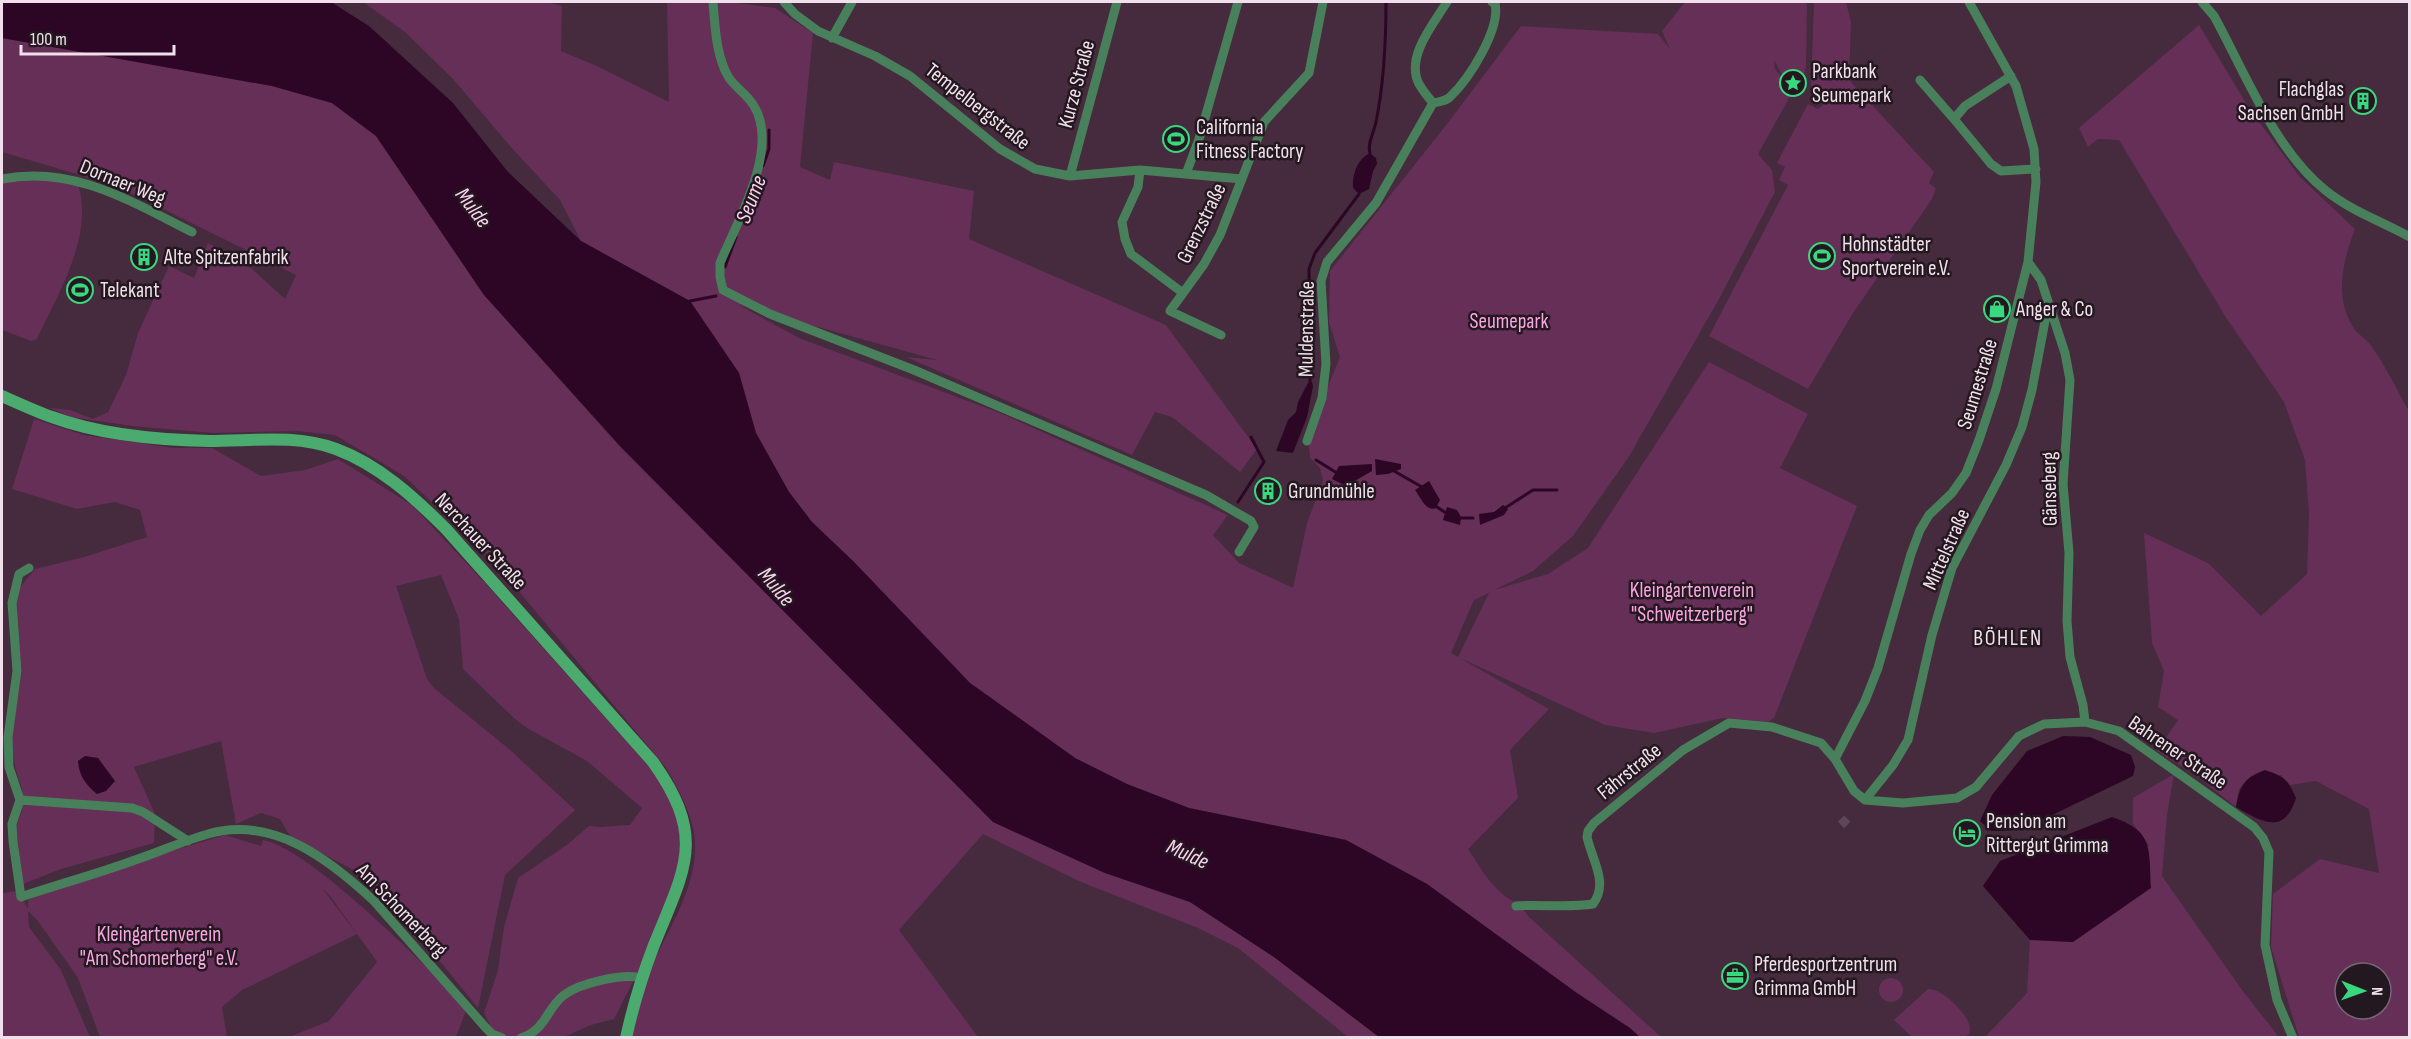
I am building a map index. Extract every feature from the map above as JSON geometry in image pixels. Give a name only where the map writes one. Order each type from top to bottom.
[{"type":"main road","name":"Nerchauer Straße","points":[[2,396],[52,417],[90,428],[209,441],[279,440],[312,443],[336,449],[388,478],[420,503],[484,570],[634,739],[666,780],[678,805],[685,829],[686,854],[683,873],[642,978],[626,1038]]},
{"type":"street","points":[[711,2],[723,66],[730,79],[753,105],[763,134],[762,154],[752,187],[720,263],[723,290],[770,314],[914,370],[1206,495],[1251,521],[1254,527],[1252,534],[1239,552]]},
{"type":"street","name":"Tempelbergstraße","points":[[784,2],[804,21],[832,38],[875,56],[910,75],[1000,150],[1035,169],[1070,176],[1140,170],[1242,179]]},
{"type":"street","points":[[832,38],[852,2]]},
{"type":"street","name":"Kurze Straße","points":[[1070,176],[1117,2]]},
{"type":"street","points":[[1186,174],[1199,139],[1238,2]]},
{"type":"street","name":"Grenzstraße","points":[[1221,335],[1170,311],[1204,264],[1220,235],[1264,122],[1309,73],[1323,2]]},
{"type":"street","points":[[1433,104],[1418,82],[1416,63],[1419,49],[1447,2]]},
{"type":"street","name":"Muldenstraße","points":[[1306,441],[1322,398],[1326,364],[1321,281],[1328,262],[1376,203],[1433,104],[1449,99],[1483,52],[1497,12],[1495,2]]},
{"type":"street","name":"Seumestraße","points":[[1836,759],[1865,701],[1878,668],[1920,530],[1929,515],[1959,484],[1976,448],[1999,379],[2028,262],[2036,169],[2030,131],[2011,76],[1969,2]]},
{"type":"street","points":[[2202,2],[2214,16],[2283,142],[2307,172],[2340,200],[2369,218],[2409,237]]},
{"type":"street","points":[[1954,119],[1965,106],[2011,76]]},
{"type":"street","points":[[1920,80],[1991,164],[2001,171],[2036,169]]},
{"type":"street","points":[[1140,170],[1138,187],[1122,222],[1125,239],[1131,254],[1183,293]]},
{"type":"street","name":"Dornaer Weg","points":[[2,179],[46,175],[84,182],[136,204],[192,232]]},
{"type":"street","name":"Gänseberg","points":[[2028,262],[2041,280],[2065,353],[2070,380],[2063,484],[2069,553],[2067,621],[2070,657],[2084,705],[2085,722]]},
{"type":"street","name":"Mittelstraße","points":[[1865,801],[1893,765],[1908,740],[1934,627],[1952,568],[2006,465],[2022,427],[2048,305]]},
{"type":"street","points":[[29,568],[19,574],[12,603],[17,671],[9,719],[9,767],[20,800],[132,808],[143,812],[188,841]]},
{"type":"street","name":"Bahrener Straße","points":[[1865,801],[1903,802],[1957,798],[1976,787],[2019,736],[2044,724],[2085,722],[2119,731],[2247,821],[2263,838],[2269,852],[2265,945],[2277,1000],[2293,1038]]},
{"type":"street","name":"Fährstraße","points":[[1516,906],[1577,907],[1593,904],[1601,890],[1601,881],[1587,837],[1594,823],[1683,750],[1729,723],[1772,727],[1805,737],[1821,743],[1836,759]]},
{"type":"street","points":[[1836,759],[1854,792],[1865,801]]},
{"type":"street","name":"Am Schomerberg","points":[[20,800],[12,824],[21,897],[210,833],[234,830],[262,832],[292,840],[322,857],[374,901],[486,1028],[492,1034],[502,1038]]},
{"type":"street","points":[[521,1038],[531,1035],[544,1022],[564,995],[593,983],[619,977],[642,978]]},
{"type":"green space","points":[[363,2],[547,2],[562,6],[561,51],[669,102],[667,2],[730,2],[775,8],[813,33],[800,167],[830,180],[834,162],[974,191],[969,239],[1166,325],[1257,449],[1240,472],[1172,417],[1155,412],[1132,455],[906,357],[937,360],[739,305],[799,338],[1000,413],[1228,515],[1213,535],[1239,563],[1293,588],[1307,523],[1323,481],[1320,468],[1310,458],[1308,435],[1340,357],[1329,322],[1330,271],[1447,124],[1521,26],[1658,34],[1670,49],[1662,31],[1685,2],[1807,2],[1806,66],[1801,89],[1785,80],[1774,60],[1775,69],[1793,91],[1758,154],[1772,170],[1775,192],[1719,299],[1628,458],[1573,536],[1533,571],[1494,590],[1548,574],[1588,548],[1709,362],[1808,414],[1780,468],[1857,506],[1774,718],[1768,722],[1723,718],[1654,733],[1605,725],[1458,657],[1549,709],[1510,750],[1518,798],[1468,849],[1488,879],[1501,893],[1520,906],[1528,916],[1661,1037],[1631,1037],[1574,991],[1427,884],[1346,840],[1189,808],[1127,784],[1075,758],[970,683],[853,561],[812,522],[789,492],[756,433],[739,373],[690,301],[581,241],[560,200],[453,79],[405,32]],"holes":[[[1489,593],[1458,657],[1451,653],[1474,600]]]},
{"type":"green space","name":"Hohnstädter Sportverein e.V.","points":[[1814,2],[1846,2],[1851,22],[1849,80],[1934,172],[1929,183],[1936,188],[1932,199],[1853,313],[1808,389],[1709,336],[1788,185],[1779,180],[1785,167],[1777,163],[1808,104],[1818,109],[1823,105],[1811,85]]},
{"type":"green space","points":[[2199,25],[2249,108],[2299,176],[2355,229],[2342,278],[2347,315],[2355,330],[2370,344],[2409,411],[2409,1037],[2299,1037],[2271,947],[2273,894],[2320,859],[2379,873],[2369,809],[2316,781],[2290,785],[2281,775],[2251,776],[2239,789],[2236,807],[2193,773],[2157,751],[2178,720],[2158,707],[2164,671],[2152,643],[2144,533],[2208,563],[2261,616],[2307,574],[2309,514],[2305,460],[2284,402],[2225,316],[2119,140],[2098,139],[2088,147],[2079,128]]},
{"type":"green space","points":[[2,38],[272,86],[332,103],[376,136],[484,295],[620,447],[993,822],[1105,873],[1190,902],[1274,957],[1379,1037],[1348,1037],[1238,948],[1198,928],[1081,882],[983,834],[899,930],[978,1037],[632,1037],[646,980],[683,900],[693,867],[694,833],[690,816],[667,769],[492,559],[404,476],[335,435],[297,431],[213,433],[132,426],[71,417],[50,408],[70,410],[93,419],[108,412],[126,375],[138,333],[169,266],[194,278],[208,243],[252,269],[285,299],[296,275],[133,194],[87,177],[2,152]]},
{"type":"green space","points":[[16,176],[78,183],[82,203],[78,243],[72,263],[37,339],[31,341],[2,330],[2,181]]},
{"type":"green space","points":[[34,419],[84,435],[174,448],[212,448],[261,476],[305,470],[338,459],[412,505],[486,584],[661,780],[673,801],[683,847],[662,925],[614,1019],[591,1025],[564,1037],[496,1038],[484,1013],[498,970],[504,927],[518,878],[568,844],[589,826],[630,825],[642,808],[587,761],[515,719],[463,669],[459,619],[441,575],[396,586],[427,679],[434,688],[509,749],[575,810],[505,875],[478,1008],[417,933],[359,873],[290,836],[280,819],[261,813],[236,824],[221,741],[134,767],[155,814],[154,843],[61,869],[23,884],[16,826],[22,811],[22,789],[15,767],[12,745],[12,731],[22,671],[14,605],[20,587],[35,569],[84,557],[147,537],[140,510],[115,502],[77,509],[12,489]]},
{"type":"green space","points":[[2174,774],[2167,815],[2162,876],[2242,990],[2279,1037],[1984,1038],[2027,993],[2030,940],[2073,942],[2149,845],[2133,824],[2133,798]]},
{"type":"green space","name":"Kleingartenverein \"Am Schomerberg\" e.V.","points":[[225,835],[261,846],[263,840],[284,848],[310,864],[369,913],[467,1008],[456,1037],[289,1037],[329,1021],[377,962],[331,897],[322,888],[357,934],[242,990],[222,1007],[227,1037],[100,1037],[78,978],[38,921],[28,911],[29,927],[61,970],[90,1037],[2,1037],[2,893],[18,891],[28,909],[28,900],[68,882]]},
{"type":"green space","points":[[1891,978],[1900,981],[1903,990],[1900,999],[1891,1002],[1882,999],[1879,990],[1882,981]]},
{"type":"green space","points":[[1928,989],[1946,996],[1958,1007],[1967,1019],[1969,1034],[1965,1037],[1912,1037],[1894,1020]]},
{"type":"water","name":"Mulde","points":[[2,2],[331,2],[369,26],[453,103],[508,172],[581,241],[690,301],[739,373],[756,433],[789,492],[812,522],[853,561],[970,683],[1075,758],[1127,784],[1189,808],[1346,840],[1427,884],[1640,1037],[1379,1037],[1274,957],[1190,902],[1105,873],[993,822],[621,447],[484,295],[376,136],[332,103],[272,86],[2,38]]},
{"type":"water","points":[[1370,153],[1376,158],[1377,164],[1369,189],[1359,194],[1353,188],[1353,178],[1359,163]]},
{"type":"water","points":[[1312,382],[1307,417],[1293,453],[1276,451],[1288,420],[1296,412],[1298,402],[1308,383]]},
{"type":"water","points":[[1375,459],[1401,464],[1401,469],[1388,474],[1376,475]]},
{"type":"water","points":[[1372,464],[1372,471],[1346,486],[1332,479],[1339,466]]},
{"type":"water","points":[[1429,481],[1440,500],[1436,508],[1432,509],[1424,504],[1415,490]]},
{"type":"water","points":[[1503,505],[1508,509],[1504,515],[1480,525],[1479,514],[1494,512]]},
{"type":"water","points":[[1447,507],[1457,510],[1461,517],[1460,525],[1443,520]]},
{"type":"water","points":[[2063,736],[2090,737],[2131,755],[2135,767],[2133,776],[2021,830],[1991,831],[1980,821],[1992,795],[2027,751]]},
{"type":"water","points":[[85,756],[98,758],[115,781],[106,791],[97,794],[84,780],[78,761]]},
{"type":"water","points":[[2265,770],[2285,780],[2296,798],[2291,810],[2279,822],[2263,821],[2236,807],[2244,783]]},
{"type":"water","points":[[2112,817],[2126,822],[2142,835],[2149,852],[2151,888],[2073,942],[2030,940],[1983,886],[2000,861]]},
{"type":"waterway","points":[[1370,153],[1369,146],[1376,122],[1383,77],[1386,2]]},
{"type":"waterway","name":"Seume","points":[[763,166],[769,149],[769,130]]},
{"type":"waterway","points":[[1310,383],[1309,269],[1315,253],[1359,194]]},
{"type":"waterway","name":"Seume","points":[[725,267],[736,237]]},
{"type":"waterway","name":"Seume","points":[[690,301],[716,296]]},
{"type":"waterway","points":[[1238,502],[1264,462],[1251,437]]},
{"type":"waterway","points":[[1316,460],[1337,473]]},
{"type":"waterway","points":[[1394,471],[1422,487]]},
{"type":"waterway","points":[[1505,508],[1533,490],[1557,490]]},
{"type":"waterway","points":[[1434,505],[1446,513]]},
{"type":"waterway","points":[[1458,518],[1473,518]]},
{"type":"tunnel","points":[[1841,825],[1849,817]]},
{"type":"place","name":"Parkbank Seumepark","points":[[1793,83]]},
{"type":"place","name":"Flachglas Sachsen GmbH","points":[[2363,101]]},
{"type":"place","name":"California Fitness Factory","points":[[1176,139]]},
{"type":"place","name":"Hohnstädter Sportverein e.V.","points":[[1822,256]]},
{"type":"place","name":"Alte Spitzenfabrik","points":[[144,257]]},
{"type":"place","name":"Telekant","points":[[80,290]]},
{"type":"place","name":"Anger & Co","points":[[1997,309]]},
{"type":"place","name":"Grundmühle","points":[[1268,491]]},
{"type":"place","name":"Pension am Rittergut Grimma","points":[[1967,833]]},
{"type":"place","name":"Pferdesportzentrum Grimma GmbH","points":[[1735,976]]},
{"type":"district","name":"BÖHLEN","points":[[2008,637]]},
{"type":"park label","name":"Seumepark","points":[[1509,321]]},
{"type":"park label","name":"Kleingartenverein \"Schweitzerberg\"","points":[[1692,602]]}]
